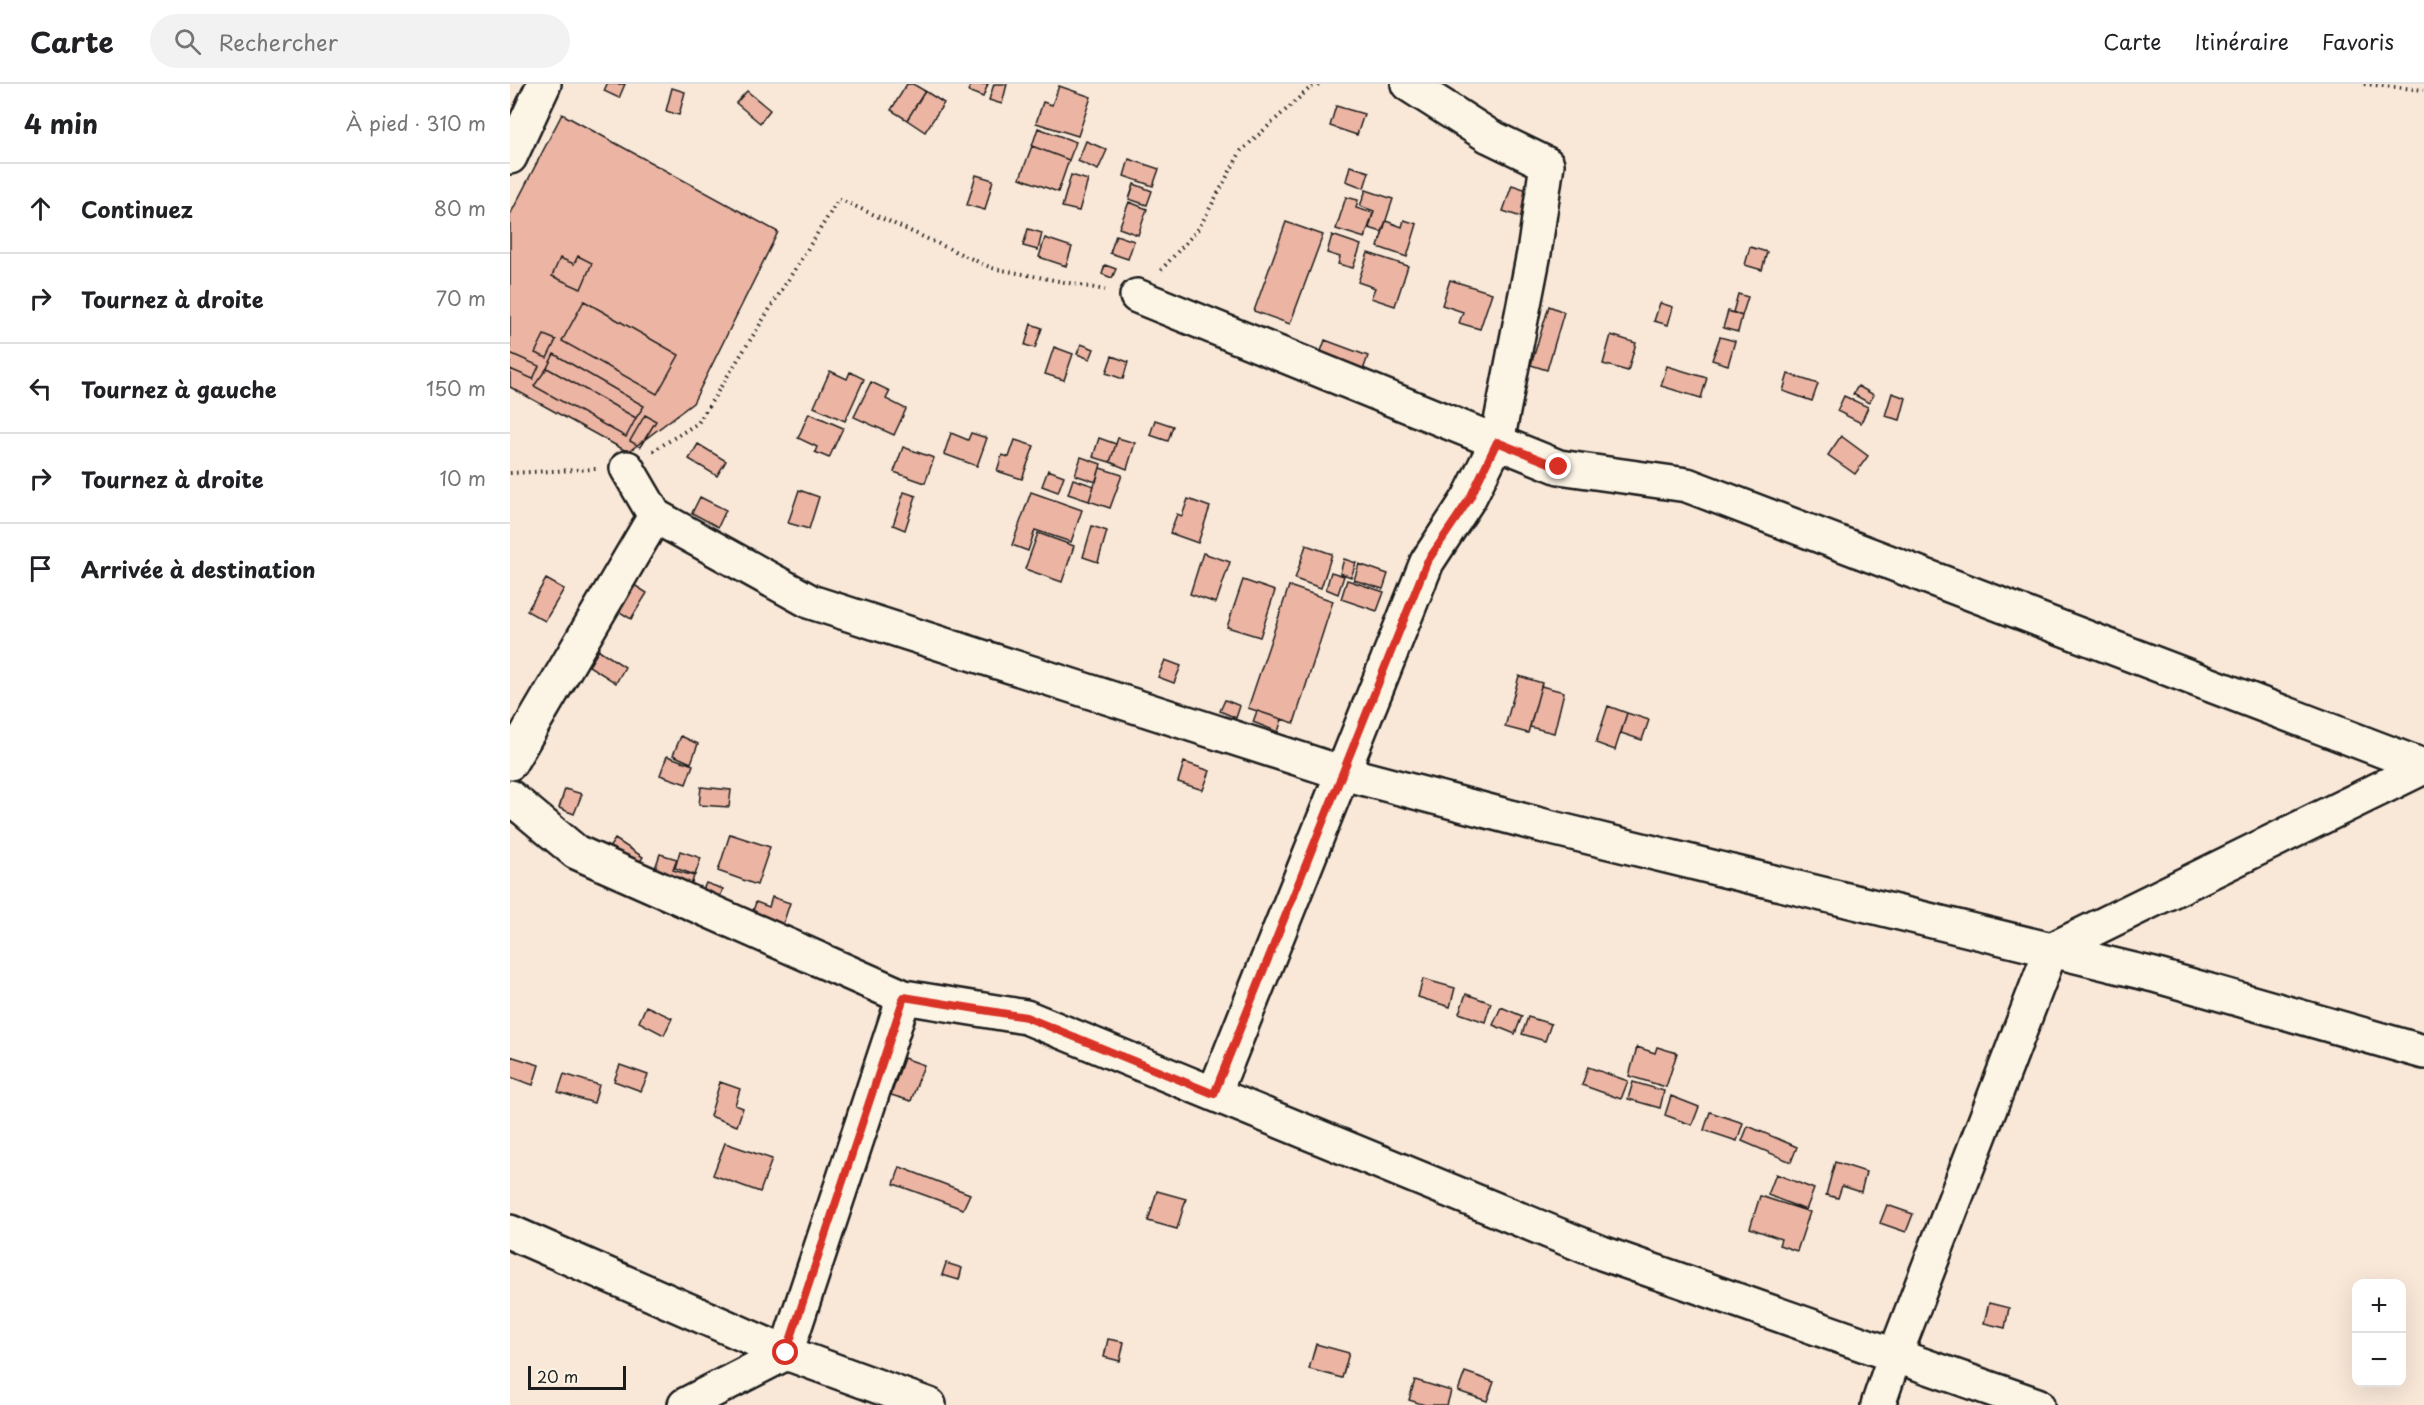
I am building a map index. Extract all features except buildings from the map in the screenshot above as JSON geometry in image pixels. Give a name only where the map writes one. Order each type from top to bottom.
[{"type":"street","points":[[510,157],[544,84]]},
{"type":"street","points":[[1214,1094],[1427,562],[1470,498],[1497,442],[1534,253],[1547,164],[1489,136],[1408,84]]},
{"type":"street","points":[[1137,296],[1559,467],[1687,485],[2424,766]]},
{"type":"street","points":[[627,468],[655,516],[811,602],[1343,773],[1552,828],[2154,975],[2424,1052]]},
{"type":"street","points":[[510,763],[655,516]]},
{"type":"street","points":[[1878,1405],[1895,1355],[2051,950],[2424,766]]},
{"type":"street","points":[[510,797],[576,852],[904,997],[1026,1017],[1602,1253],[2037,1405]]},
{"type":"street","points":[[685,1405],[786,1353],[904,997]]},
{"type":"street","points":[[510,1232],[786,1353],[929,1405]]},
{"type":"path","points":[[510,473],[627,468],[698,423],[839,199],[992,268],[1137,296],[1199,228],[1241,151],[1311,87],[1320,84]]},
{"type":"path","points":[[2364,84],[2424,90]]},
{"type":"route","points":[[786,1353],[904,997],[1026,1017],[1214,1094],[1427,562],[1470,498],[1497,442],[1559,467]]}]
